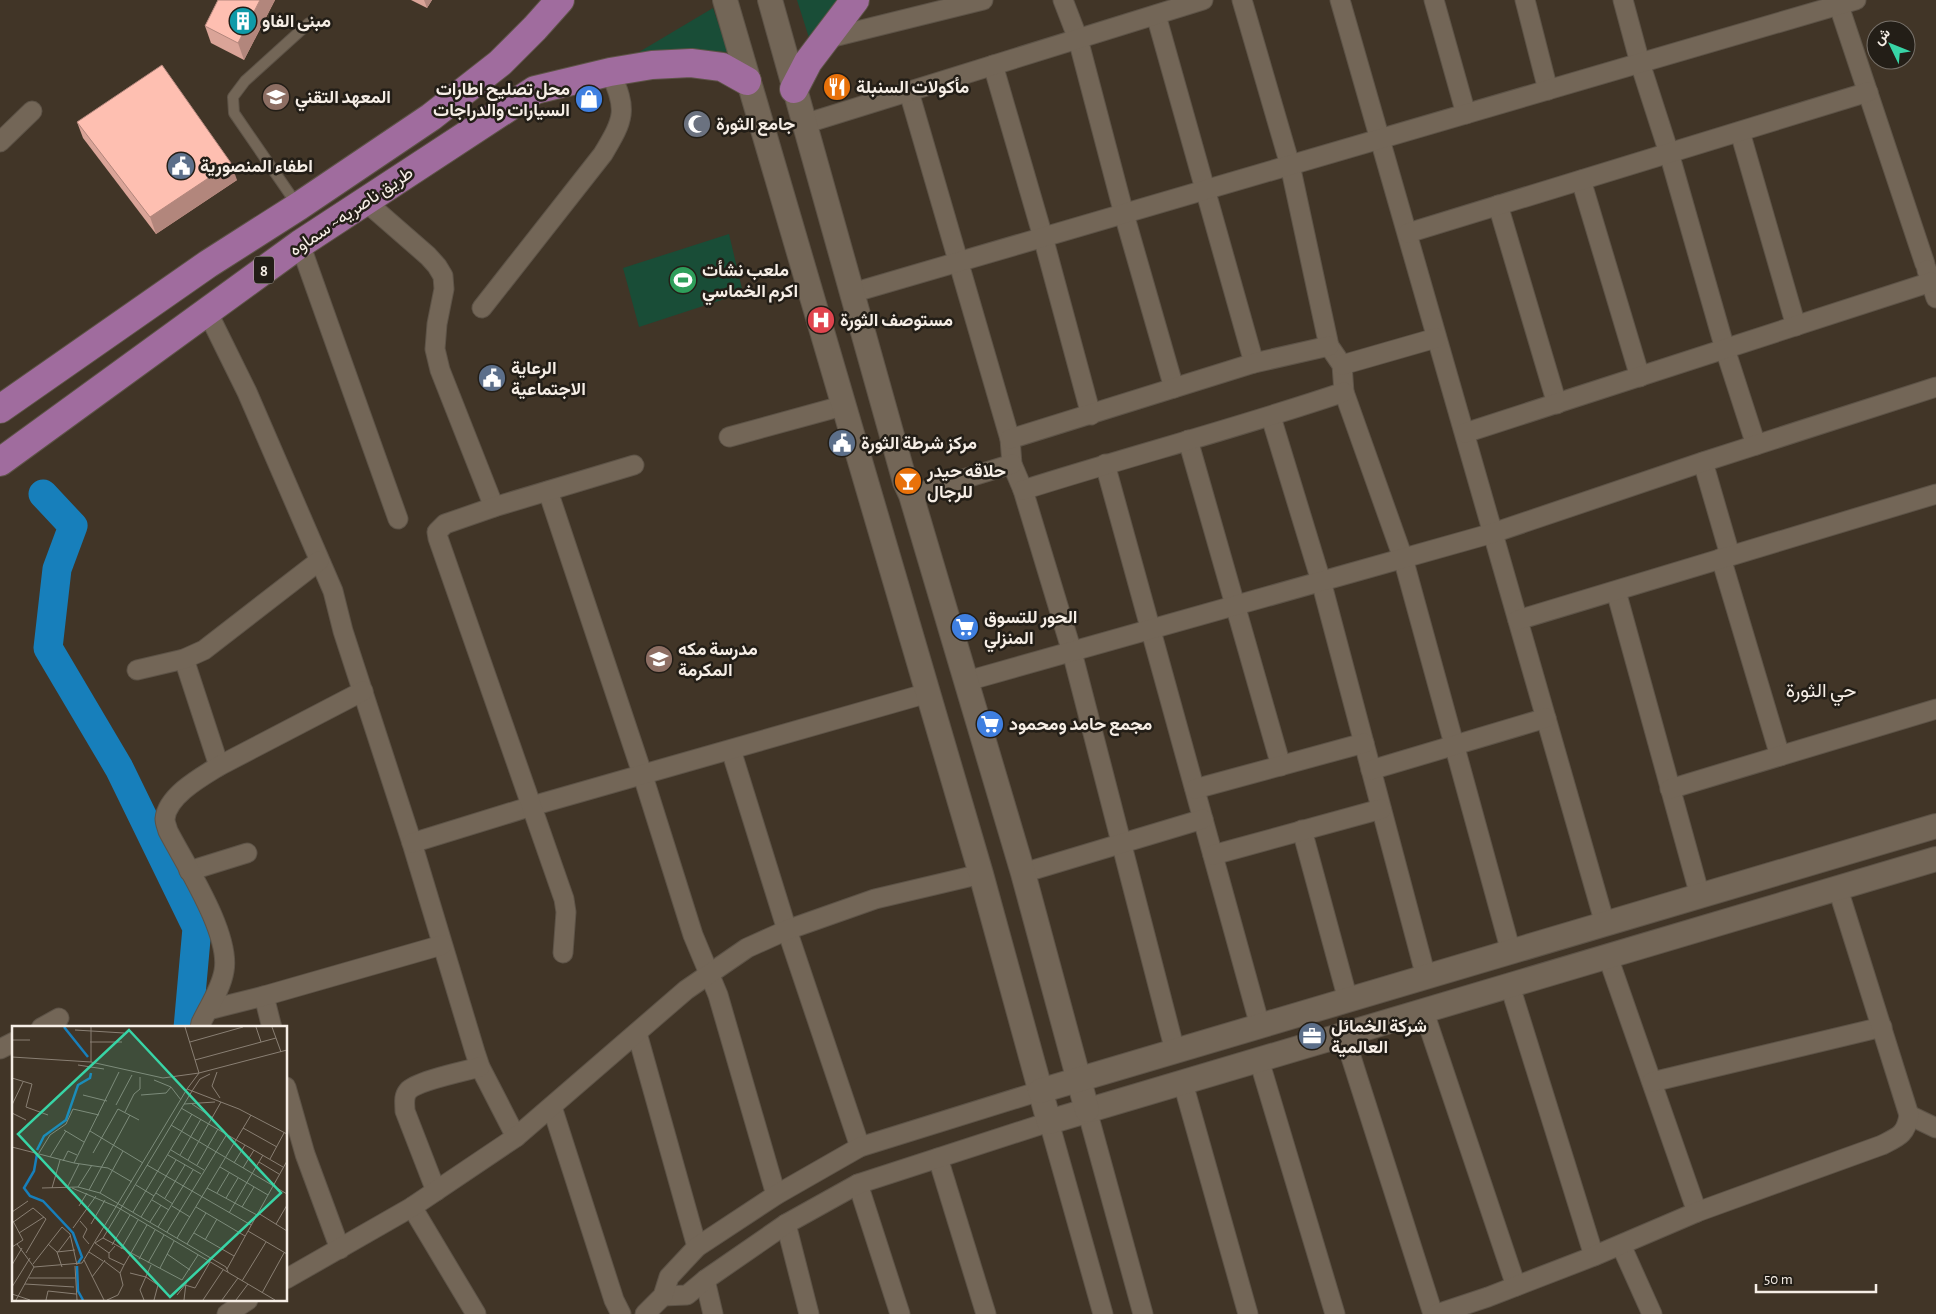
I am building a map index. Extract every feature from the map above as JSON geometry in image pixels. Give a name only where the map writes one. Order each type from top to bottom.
[{"type":"highway","name":"طريق ناصريه~ سماوه","points":[[0,409],[208,264],[299,206],[431,117],[500,63],[560,0]]},
{"type":"highway","points":[[794,89],[808,62],[855,0]]},
{"type":"highway","name":"طريق ناصريه~ سماوه","points":[[0,462],[300,244],[535,90],[610,72],[691,63],[722,67],[747,81]]},
{"type":"highway","points":[[208,264],[218,303]]},
{"type":"street","points":[[725,0],[867,492],[928,693],[1103,1314]]},
{"type":"street","points":[[770,0],[908,488],[1023,872],[1143,1314]]},
{"type":"street","points":[[825,39],[984,0]]},
{"type":"street","points":[[1063,0],[1078,39],[1124,214],[1174,388]]},
{"type":"street","points":[[804,124],[1204,0]]},
{"type":"street","points":[[1242,0],[1290,165],[1329,346],[1342,365],[1344,392],[1404,558],[1511,952]]},
{"type":"street","points":[[1340,0],[1605,924]]},
{"type":"street","points":[[1434,0],[1466,114]]},
{"type":"street","points":[[1525,0],[1548,90]]},
{"type":"street","points":[[1623,0],[1640,63],[1670,153],[1725,349],[1756,445]]},
{"type":"street","points":[[852,293],[1844,2],[1868,92],[1930,262],[1933,290],[1796,326],[1465,433]]},
{"type":"street","points":[[1156,15],[1254,364]]},
{"type":"street","points":[[993,65],[1043,237],[1091,415]]},
{"type":"street","points":[[482,308],[603,154],[615,134],[621,118],[622,105],[610,72]]},
{"type":"street","points":[[909,92],[1010,440],[1012,464],[1023,490],[1072,652],[1176,1050]]},
{"type":"street","points":[[1408,233],[1868,92]]},
{"type":"street","points":[[0,142],[32,111]]},
{"type":"street","points":[[1740,132],[1796,326]]},
{"type":"street","points":[[1581,180],[1640,377]]},
{"type":"street","points":[[365,201],[428,256],[443,276],[444,289],[436,324],[435,349],[440,370],[494,507]]},
{"type":"street","points":[[1498,205],[1557,404]]},
{"type":"street","points":[[300,244],[398,519]]},
{"type":"street","points":[[218,303],[247,392],[333,591],[343,631],[412,843],[480,1067],[516,1137]]},
{"type":"street","points":[[1342,365],[1436,338]]},
{"type":"street","points":[[1010,440],[1254,364],[1329,346]]},
{"type":"street","points":[[967,681],[1493,533],[1703,462],[1936,387]]},
{"type":"street","points":[[1023,490],[1105,464],[1271,417],[1344,392]]},
{"type":"street","points":[[728,437],[842,406]]},
{"type":"street","points":[[1271,417],[1321,581],[1426,977]]},
{"type":"street","points":[[1188,440],[1281,766]]},
{"type":"street","points":[[1703,462],[1726,557],[1780,756]]},
{"type":"street","points":[[867,492],[908,488],[1012,464]]},
{"type":"street","points":[[1105,464],[1260,1026]]},
{"type":"street","points":[[563,953],[566,912],[564,899],[438,538],[438,532],[445,524],[494,507],[634,465]]},
{"type":"street","points":[[548,490],[643,776],[693,935],[718,995],[776,1195]]},
{"type":"street","points":[[1518,620],[1936,494]]},
{"type":"street","points":[[137,670],[184,659],[204,650],[319,561]]},
{"type":"street","points":[[1616,590],[1700,896]]},
{"type":"street","points":[[184,659],[219,766]]},
{"type":"street","points":[[201,1026],[215,998],[224,971],[225,953],[216,921],[168,831],[165,819],[168,809],[179,794],[196,780],[219,766],[363,691]]},
{"type":"street","points":[[412,843],[532,806],[643,776],[928,693]]},
{"type":"street","points":[[1670,788],[1936,709]]},
{"type":"street","points":[[1371,770],[1546,718]]},
{"type":"street","points":[[1195,789],[1364,743]]},
{"type":"street","points":[[731,750],[787,930],[860,1147]]},
{"type":"street","points":[[1213,855],[1381,808]]},
{"type":"street","points":[[1023,872],[1203,819]]},
{"type":"street","points":[[645,1314],[663,1296],[668,1277],[696,1247],[776,1195],[860,1147],[1078,1079],[1936,826]]},
{"type":"street","points":[[1302,830],[1348,1000]]},
{"type":"street","points":[[189,871],[247,853]]},
{"type":"street","points":[[663,1296],[687,1295],[705,1280],[786,1224],[858,1184],[1087,1110],[1424,1012],[1936,859]]},
{"type":"street","points":[[288,1278],[412,1207],[516,1137],[686,990],[747,948],[787,930],[875,899],[980,874]]},
{"type":"street","points":[[1437,1314],[1516,1286],[1621,1245],[1697,1212],[1882,1145],[1901,1136],[1907,1126],[1908,1115],[1838,889]]},
{"type":"street","points":[[208,1010],[442,945]]},
{"type":"street","points":[[1608,957],[1697,1212]]},
{"type":"street","points":[[1510,986],[1594,1256]]},
{"type":"street","points":[[264,996],[272,1026]]},
{"type":"street","points":[[1424,1012],[1516,1286]]},
{"type":"street","points":[[45,1026],[59,1018]]},
{"type":"street","points":[[1652,1082],[1882,1028]]},
{"type":"street","points":[[637,1033],[696,1247]]},
{"type":"street","points":[[1344,1035],[1433,1314]]},
{"type":"street","points":[[0,1049],[12,1043]]},
{"type":"street","points":[[1259,1060],[1335,1314]]},
{"type":"street","points":[[436,1191],[405,1111],[404,1099],[408,1091],[419,1084],[480,1067]]},
{"type":"street","points":[[1183,1083],[1248,1314]]},
{"type":"street","points":[[288,1093],[305,1154],[340,1249]]},
{"type":"street","points":[[552,1107],[614,1300],[621,1314]]},
{"type":"street","points":[[1908,1115],[1936,1128]]},
{"type":"street","points":[[938,1158],[986,1314]]},
{"type":"street","points":[[858,1184],[900,1314]]},
{"type":"street","points":[[412,1207],[476,1314]]},
{"type":"street","points":[[786,1224],[809,1314]]},
{"type":"street","points":[[1621,1245],[1652,1314]]},
{"type":"street","points":[[705,1280],[713,1314]]},
{"type":"street","points":[[227,1314],[244,1302]]},
{"type":"lane","points":[[299,206],[234,113],[233,97],[245,81],[309,23]]},
{"type":"green space","points":[[797,0],[842,0],[810,41]]},
{"type":"green space","points":[[713,8],[728,52],[690,52],[629,58]]},
{"type":"green space","name":"ملعب نشأت اكرم الخماسي","points":[[729,234],[743,293],[639,327],[623,268]]},
{"type":"building","points":[[218,0],[260,0],[238,43],[205,26]]},
{"type":"building","points":[[162,65],[231,163],[150,217],[77,122]]},
{"type":"waterway","points":[[43,494],[73,526],[57,569],[48,648],[119,768],[197,928],[188,1026]]},
{"type":"place","name":"مبنى الفاو","points":[[243,21]]},
{"type":"place","name":"مأكولات السنبلة","points":[[837,87]]},
{"type":"place","name":"المعهد التقني","points":[[276,97]]},
{"type":"place","name":"محل تصليح اطارات السيارات والدراجات","points":[[589,99]]},
{"type":"place","name":"جامع الثورة","points":[[697,124]]},
{"type":"place","name":"اطفاء المنصورية","points":[[181,166]]},
{"type":"place","name":"ملعب نشأت اكرم الخماسي","points":[[683,280]]},
{"type":"place","name":"مستوصف الثورة","points":[[821,320]]},
{"type":"place","name":"الرعاية الاجتماعية","points":[[492,378]]},
{"type":"place","name":"مركز شرطة الثورة","points":[[842,443]]},
{"type":"place","name":"حلاقه حيدر للرجال","points":[[908,481]]},
{"type":"place","name":"الحور للتسوق المنزلي","points":[[965,627]]},
{"type":"place","name":"مدرسة مكه المكرمة","points":[[659,659]]},
{"type":"place","name":"مجمع حامد ومحمود","points":[[990,724]]},
{"type":"place","name":"شركة الخمائل العالمية","points":[[1312,1036]]},
{"type":"district","name":"حي الثورة","points":[[1821,690]]}]
